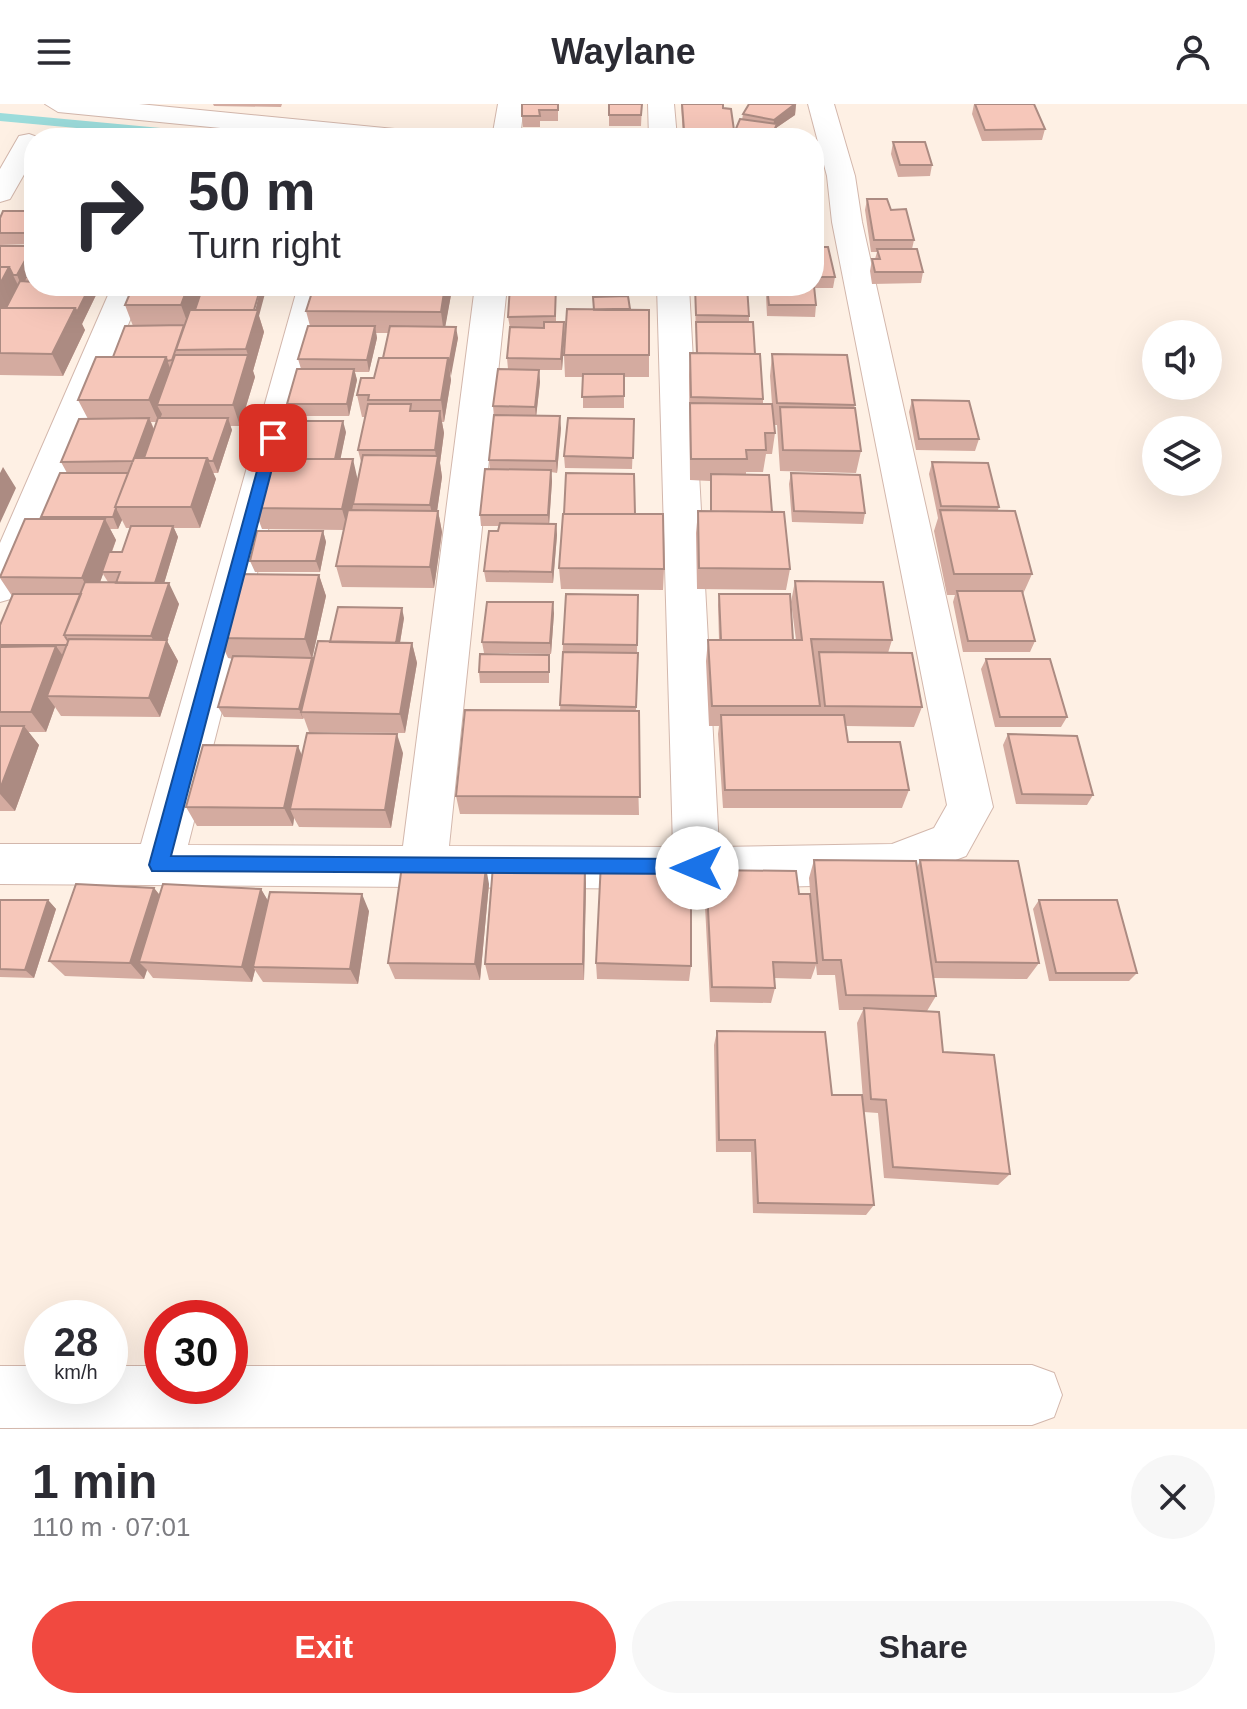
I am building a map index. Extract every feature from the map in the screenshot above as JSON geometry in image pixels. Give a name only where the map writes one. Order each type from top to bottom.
[{"type":"street","points":[[58,104],[296,128]]},
{"type":"street","points":[[357,128],[363,104]]},
{"type":"street","points":[[507,128],[511,104]]},
{"type":"street","points":[[661,104],[662,128]]},
{"type":"street","points":[[821,104],[823,128]]},
{"type":"street","points":[[0,864],[697,868],[893,864],[950,842],[970,807],[830,220],[824,134]]},
{"type":"street","points":[[0,140],[24,142]]},
{"type":"street","points":[[0,193],[24,154]]},
{"type":"street","points":[[0,588],[124,296]]},
{"type":"street","points":[[159,865],[311,296]]},
{"type":"street","points":[[424,866],[490,296]]},
{"type":"street","points":[[673,296],[697,868]]},
{"type":"street","points":[[0,1397],[136,1412],[1032,1395]]},
{"type":"building","points":[[522,104],[558,104],[558,110],[539,110],[540,116],[522,116]]},
{"type":"building","points":[[609,104],[642,104],[641,115],[609,115]]},
{"type":"building","points":[[682,104],[723,104],[723,108],[731,109],[734,128],[684,128]]},
{"type":"building","points":[[749,104],[795,104],[774,120],[743,114]]},
{"type":"building","points":[[975,104],[1034,104],[1045,129],[985,130]]},
{"type":"building","points":[[740,119],[777,124],[775,128],[736,128]]},
{"type":"building","points":[[893,142],[925,142],[932,165],[900,165]]},
{"type":"building","points":[[867,199],[887,199],[891,210],[906,209],[914,240],[874,240]]},
{"type":"building","points":[[3,211],[24,211],[24,233],[0,233]]},
{"type":"building","points":[[0,246],[24,246],[24,262],[17,275],[13,275],[9,267],[0,267]]},
{"type":"building","points":[[824,247],[828,247],[835,277],[824,277]]},
{"type":"building","points":[[877,249],[917,249],[923,272],[875,272],[872,259],[880,259]]},
{"type":"building","points":[[0,267],[9,267],[0,284]]},
{"type":"building","points":[[20,281],[24,281],[24,296],[85,296],[77,312],[75,308],[6,308]]},
{"type":"building","points":[[129,296],[184,296],[181,305],[125,305]]},
{"type":"building","points":[[200,296],[258,296],[254,310],[195,310]]},
{"type":"building","points":[[311,296],[443,296],[441,312],[306,311]]},
{"type":"building","points":[[509,296],[556,296],[555,316],[508,317]]},
{"type":"building","points":[[628,296],[630,309],[594,310],[593,297]]},
{"type":"building","points":[[695,296],[748,296],[749,316],[696,315]]},
{"type":"building","points":[[768,296],[815,296],[816,305],[769,305]]},
{"type":"building","points":[[0,308],[75,308],[52,354],[0,353]]},
{"type":"building","points":[[567,309],[649,310],[649,355],[564,355]]},
{"type":"building","points":[[190,310],[258,310],[246,349],[176,350]]},
{"type":"building","points":[[544,322],[564,322],[561,359],[507,358],[510,327],[544,328]]},
{"type":"building","points":[[696,322],[753,322],[755,354],[697,353]]},
{"type":"building","points":[[184,325],[172,360],[167,361],[166,357],[113,357],[125,326]]},
{"type":"building","points":[[308,326],[375,326],[367,360],[298,359]]},
{"type":"building","points":[[390,326],[456,327],[449,365],[448,358],[383,358]]},
{"type":"building","points":[[690,353],[760,354],[763,399],[691,397]]},
{"type":"building","points":[[772,354],[847,355],[855,405],[777,403]]},
{"type":"building","points":[[175,355],[248,355],[233,405],[157,405]]},
{"type":"building","points":[[96,357],[166,357],[149,400],[78,400]]},
{"type":"building","points":[[379,358],[448,358],[441,400],[368,400],[369,395],[357,395],[361,378],[374,378]]},
{"type":"building","points":[[297,369],[354,369],[347,404],[287,404]]},
{"type":"building","points":[[498,369],[539,370],[535,407],[493,406]]},
{"type":"building","points":[[583,374],[624,374],[624,396],[582,397]]},
{"type":"building","points":[[912,400],[969,401],[979,439],[919,439]]},
{"type":"building","points":[[690,403],[772,404],[775,433],[765,433],[766,450],[746,450],[747,459],[691,459]]},
{"type":"building","points":[[368,404],[411,404],[410,411],[440,411],[435,450],[358,450]]},
{"type":"building","points":[[780,407],[855,408],[861,451],[783,450]]},
{"type":"building","points":[[494,415],[560,416],[556,461],[489,460]]},
{"type":"building","points":[[149,418],[133,461],[61,462],[79,419]]},
{"type":"building","points":[[158,418],[228,418],[213,461],[209,461],[207,458],[144,458]]},
{"type":"building","points":[[568,418],[634,419],[633,458],[564,456]]},
{"type":"building","points":[[279,421],[343,421],[335,459],[269,459]]},
{"type":"building","points":[[363,455],[438,456],[430,505],[353,504]]},
{"type":"building","points":[[134,458],[207,458],[191,507],[115,507]]},
{"type":"building","points":[[268,459],[353,459],[342,509],[254,508]]},
{"type":"building","points":[[932,462],[988,463],[999,507],[941,506]]},
{"type":"building","points":[[485,469],[551,470],[548,515],[480,515]]},
{"type":"building","points":[[60,473],[128,473],[113,517],[41,517]]},
{"type":"building","points":[[566,473],[634,474],[635,514],[564,514]]},
{"type":"building","points":[[791,473],[860,475],[865,513],[794,511]]},
{"type":"building","points":[[711,474],[769,475],[772,512],[711,511]]},
{"type":"building","points":[[348,510],[438,511],[430,567],[336,566]]},
{"type":"building","points":[[940,510],[1015,511],[1032,574],[954,574]]},
{"type":"building","points":[[698,511],[784,512],[790,569],[699,568]]},
{"type":"building","points":[[563,514],[663,514],[664,569],[559,568]]},
{"type":"building","points":[[25,519],[105,519],[82,578],[0,577]]},
{"type":"building","points":[[500,523],[556,524],[552,572],[484,571],[489,531],[498,531]]},
{"type":"building","points":[[131,526],[173,526],[155,583],[116,583],[120,572],[102,572],[109,552],[122,552]]},
{"type":"building","points":[[257,531],[323,531],[316,561],[250,561]]},
{"type":"building","points":[[237,574],[319,575],[305,639],[219,638]]},
{"type":"building","points":[[795,581],[883,582],[892,640],[811,639],[820,706],[712,706],[708,640],[802,640]]},
{"type":"building","points":[[85,582],[169,583],[151,636],[64,635]]},
{"type":"building","points":[[957,591],[1022,591],[1035,641],[968,641]]},
{"type":"building","points":[[13,594],[81,594],[64,635],[67,645],[0,645],[0,625]]},
{"type":"building","points":[[566,594],[638,595],[637,645],[563,644]]},
{"type":"building","points":[[719,594],[790,594],[793,640],[721,640]]},
{"type":"building","points":[[487,602],[553,602],[550,643],[482,642]]},
{"type":"building","points":[[338,607],[402,608],[396,643],[330,642]]},
{"type":"building","points":[[69,639],[167,640],[149,698],[47,696]]},
{"type":"building","points":[[318,641],[412,643],[400,714],[301,712]]},
{"type":"building","points":[[56,646],[31,712],[0,712],[0,647]]},
{"type":"building","points":[[563,652],[638,653],[636,707],[560,705]]},
{"type":"building","points":[[819,652],[912,653],[922,707],[825,706]]},
{"type":"building","points":[[480,654],[549,655],[549,672],[479,672]]},
{"type":"building","points":[[233,656],[312,658],[299,709],[218,707]]},
{"type":"building","points":[[986,659],[1050,659],[1067,717],[1000,717]]},
{"type":"building","points":[[465,710],[639,711],[640,797],[456,796]]},
{"type":"building","points":[[721,715],[844,715],[848,742],[900,742],[909,790],[725,790]]},
{"type":"building","points":[[0,726],[24,726],[0,789]]},
{"type":"building","points":[[307,733],[397,734],[385,810],[290,809]]},
{"type":"building","points":[[1008,734],[1077,736],[1093,795],[1022,794]]},
{"type":"building","points":[[203,745],[298,746],[284,808],[186,807]]},
{"type":"building","points":[[814,860],[916,861],[936,996],[846,995],[841,960],[823,960]]},
{"type":"building","points":[[920,860],[1018,861],[1039,963],[936,962]]},
{"type":"building","points":[[601,862],[691,865],[691,966],[596,963]]},
{"type":"building","points":[[402,866],[486,867],[475,964],[388,963]]},
{"type":"building","points":[[493,866],[585,866],[583,964],[485,964]]},
{"type":"building","points":[[706,870],[796,871],[799,894],[810,894],[817,963],[773,962],[775,988],[712,987]]},
{"type":"building","points":[[76,884],[154,888],[130,963],[49,961]]},
{"type":"building","points":[[163,884],[261,889],[242,967],[139,962]]},
{"type":"building","points":[[270,892],[362,894],[350,969],[253,967]]},
{"type":"building","points":[[0,900],[48,900],[25,970],[0,969]]},
{"type":"building","points":[[1039,900],[1117,900],[1137,973],[1056,973]]},
{"type":"building","points":[[864,1008],[939,1012],[943,1052],[994,1055],[1010,1174],[893,1167],[886,1100],[871,1099]]},
{"type":"building","points":[[717,1031],[825,1032],[832,1095],[862,1095],[874,1205],[758,1203],[755,1140],[719,1140]]},
{"type":"waterway","points":[[0,117],[118,128]]},
{"type":"route","points":[[273,438],[159,865],[697,868]]}]
